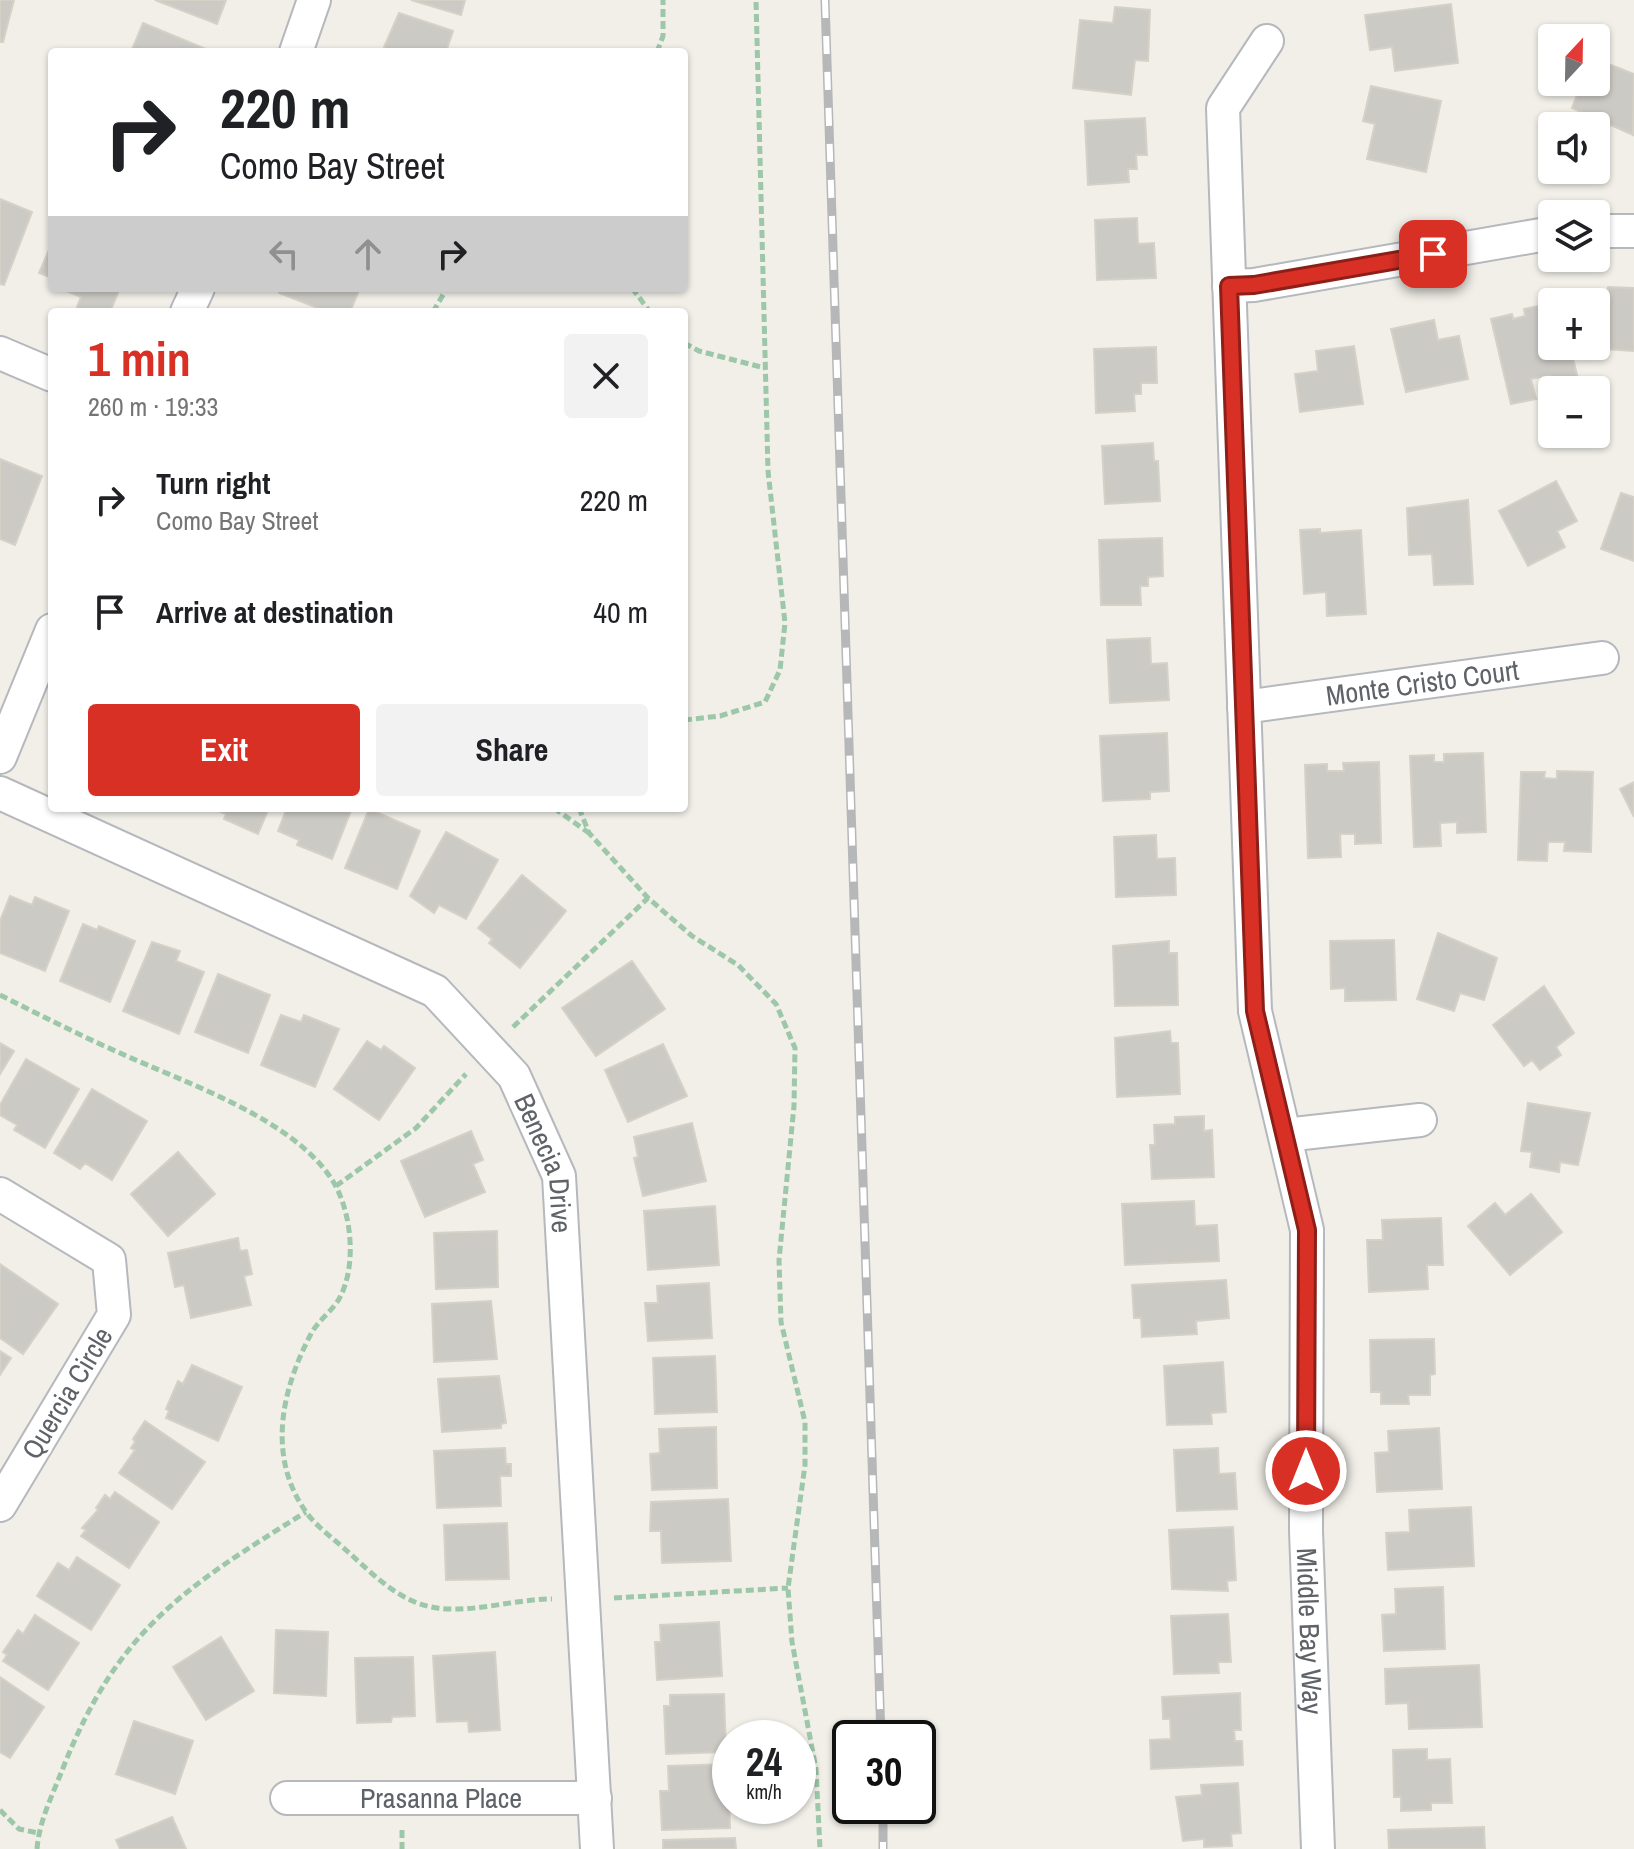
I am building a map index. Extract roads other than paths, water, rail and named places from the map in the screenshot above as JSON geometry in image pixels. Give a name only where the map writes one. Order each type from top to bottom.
[{"type":"street","points":[[297,48],[314,0]]},
{"type":"street","name":"Middle Bay Way","points":[[1267,41],[1223,108],[1255,1011],[1307,1230],[1306,1531],[1318,1849]]},
{"type":"street","points":[[1610,231],[1634,231]]},
{"type":"street","points":[[1229,286],[1254,285],[1538,235]]},
{"type":"street","points":[[0,353],[48,373]]},
{"type":"street","points":[[0,757],[48,640]]},
{"type":"street","name":"Monte Cristo Court","points":[[1244,707],[1602,658]]},
{"type":"street","name":"Benecia Drive","points":[[0,793],[435,991],[514,1076],[559,1176],[597,1849]]},
{"type":"street","points":[[1285,1135],[1420,1120]]},
{"type":"street","name":"Quercia Circle","points":[[0,1194],[109,1260],[114,1315],[0,1505]]},
{"type":"street","name":"Prasanna Place","points":[[287,1798],[595,1798]]},
{"type":"railway","points":[[825,0],[880,1720]]},
{"type":"railway","points":[[883,1824],[883,1849]]}]
